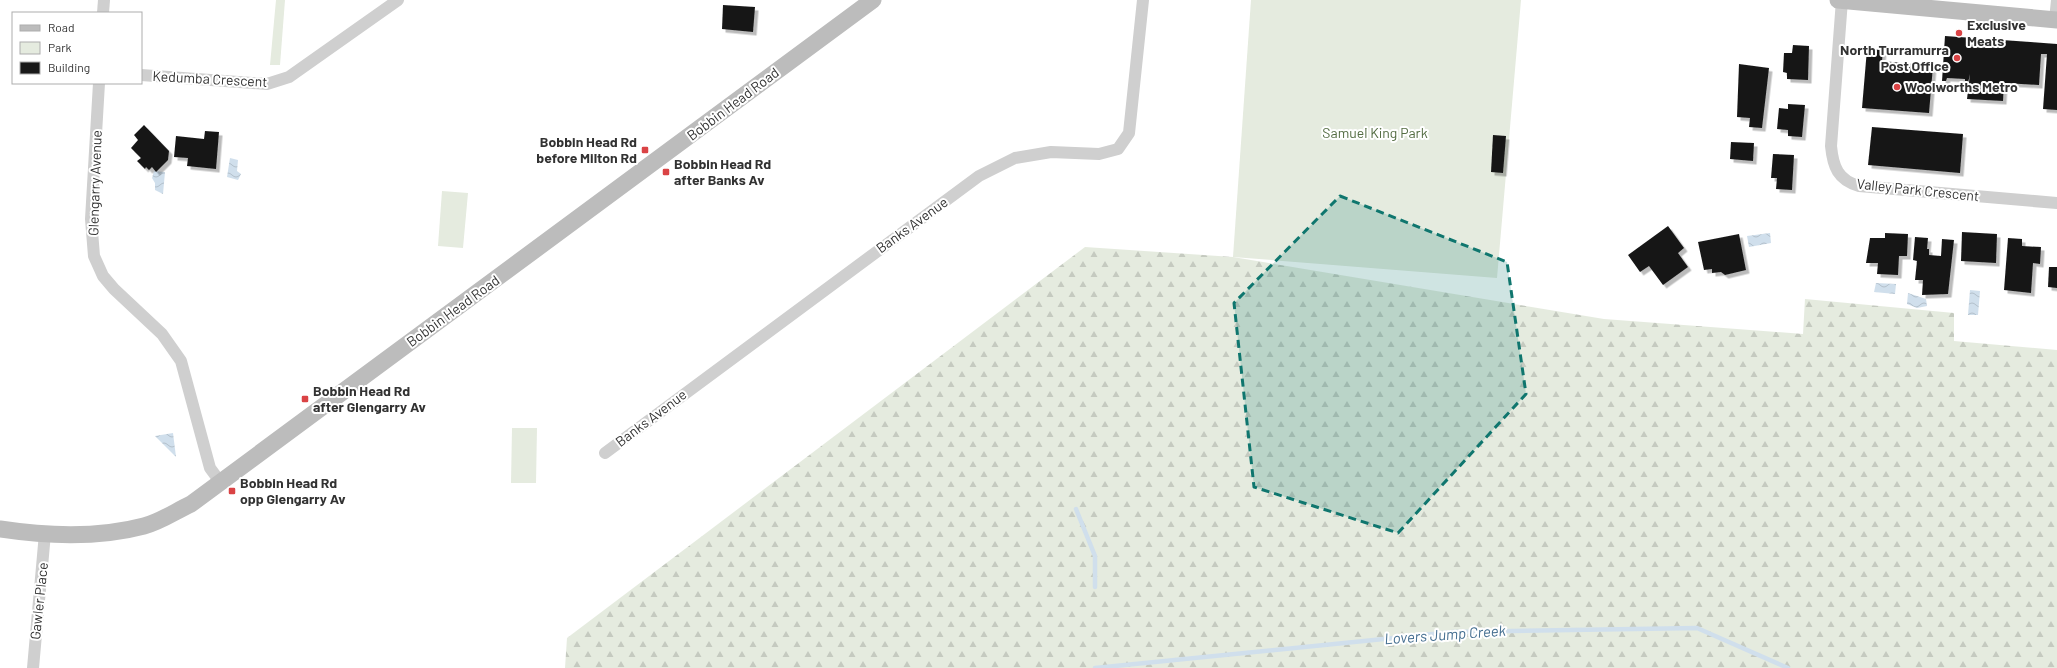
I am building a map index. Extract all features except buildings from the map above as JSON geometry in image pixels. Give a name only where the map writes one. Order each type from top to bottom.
[{"type":"main road","name":"Bobbin Head Road","points":[[0,529],[46,533],[91,534],[144,526],[191,504],[873,0]]},
{"type":"main road","points":[[1838,0],[2056,20]]},
{"type":"street","points":[[103,12],[104,0]]},
{"type":"street","name":"Kedumba Crescent","points":[[142,75],[267,84],[289,77],[398,0]]},
{"type":"street","name":"Banks Avenue","points":[[605,453],[979,176],[1015,158],[1051,152],[1099,154],[1118,149],[1129,133],[1143,0]]},
{"type":"street","name":"Valley Park Crescent","points":[[1842,0],[1831,146],[1832,160],[1837,172],[1848,183],[1859,186],[2057,203]]},
{"type":"street","points":[[2056,20],[2057,0]]},
{"type":"street","name":"Glengarry Avenue","points":[[99,84],[91,219],[94,256],[103,276],[114,289],[162,334],[181,361],[210,468],[220,483]]},
{"type":"street","name":"Gawler Place","points":[[33,668],[46,533]]},
{"type":"highlighted area","points":[[1340,196],[1507,262],[1526,394],[1398,533],[1254,487],[1234,303]]},
{"type":"green space","points":[[276,0],[285,0],[280,65],[270,65]]},
{"type":"green space","name":"Samuel King Park","points":[[1251,0],[1521,0],[1497,278],[1233,257]]},
{"type":"green space","points":[[442,191],[468,193],[463,248],[438,246]]},
{"type":"green space","points":[[1085,247],[1233,257],[1604,319],[1803,334],[1805,299],[1954,313],[1954,341],[2057,350],[2057,668],[565,668],[567,638]]},
{"type":"green space","points":[[512,428],[537,428],[536,483],[511,483]]},
{"type":"water","points":[[230,158],[238,160],[237,171],[241,174],[238,180],[227,177]]},
{"type":"water","points":[[154,171],[165,172],[163,194],[155,190],[155,183],[152,178]]},
{"type":"water","points":[[1770,233],[1771,243],[1749,247],[1747,236]]},
{"type":"water","points":[[1876,283],[1896,284],[1895,294],[1874,292]]},
{"type":"water","points":[[1970,290],[1980,291],[1978,315],[1968,315]]},
{"type":"water","points":[[1908,293],[1926,299],[1927,306],[1917,308],[1907,304]]},
{"type":"water","points":[[173,433],[176,457],[155,436]]},
{"type":"waterway","points":[[1076,509],[1095,556],[1095,587]]},
{"type":"waterway","name":"Lovers Jump Creek","points":[[1095,668],[1453,632],[1697,628],[1788,668]]},
{"type":"place","name":"Exclusive Meats","points":[[1959,33]]},
{"type":"place","name":"North Turramurra Post Office","points":[[1957,58]]},
{"type":"place","name":"Woolworths Metro","points":[[1897,87]]},
{"type":"place","name":"Bobbin Head Rd before Milton Rd","points":[[645,150]]},
{"type":"place","name":"Bobbin Head Rd after Banks Av","points":[[666,172]]},
{"type":"place","name":"Bobbin Head Rd after Glengarry Av","points":[[305,399]]},
{"type":"place","name":"Bobbin Head Rd opp Glengarry Av","points":[[232,491]]}]
